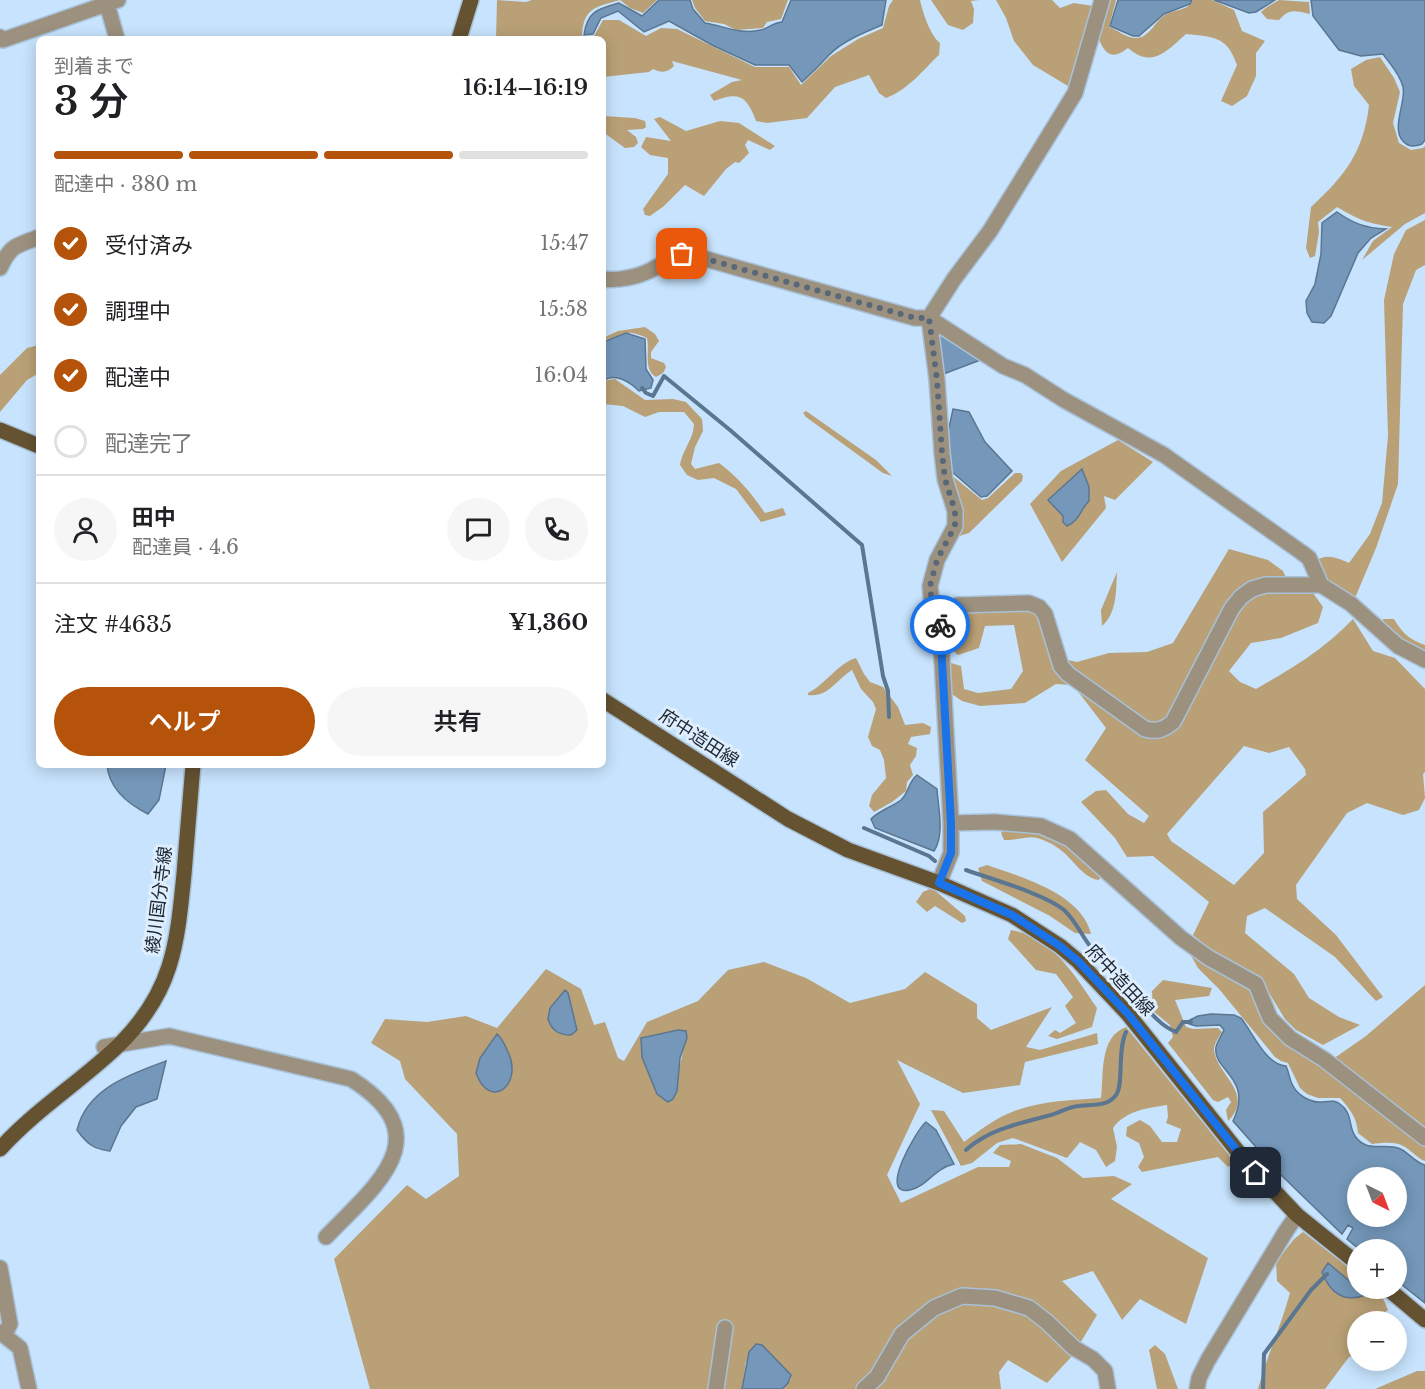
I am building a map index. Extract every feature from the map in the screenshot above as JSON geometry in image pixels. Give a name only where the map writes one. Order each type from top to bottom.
[{"type":"main road","points":[[460,36],[471,0]]},
{"type":"main road","points":[[0,430],[36,445]]},
{"type":"main road","name":"府中造田線","points":[[606,702],[788,819],[848,850],[939,883],[1012,915],[1060,946],[1078,961],[1128,1014],[1243,1158],[1297,1215],[1347,1255]]},
{"type":"main road","name":"綾川国分寺線","points":[[0,1149],[111,1046],[140,1023],[152,1006],[172,962],[178,933],[193,768]]},
{"type":"main road","points":[[1400,1299],[1425,1320]]},
{"type":"street","points":[[940,624],[933,616],[930,586],[937,560],[955,526],[955,511],[945,479],[937,380],[929,318],[954,279],[990,231],[1075,93],[1102,0]]},
{"type":"street","points":[[0,38],[3,40],[113,2],[117,36]]},
{"type":"street","points":[[0,268],[6,254],[18,244],[36,238]]},
{"type":"street","points":[[606,279],[629,277],[648,272],[682,254],[692,255],[915,318],[929,318],[1003,366],[1025,375],[1064,400],[1164,455],[1302,552],[1309,558],[1321,585]]},
{"type":"street","points":[[939,883],[951,853],[940,624],[948,610],[958,605],[1029,603],[1039,607],[1045,614],[1061,666],[1068,674],[1145,729],[1155,731],[1164,729],[1173,722],[1224,621],[1241,597],[1266,585],[1321,585],[1351,604],[1398,646],[1425,660]]},
{"type":"street","points":[[951,823],[995,822],[1041,826],[1070,839],[1181,938],[1209,958],[1256,984],[1270,1018],[1290,1038],[1325,1060],[1425,1137]]},
{"type":"street","points":[[111,1046],[169,1036],[351,1079],[371,1092],[390,1114],[395,1127],[397,1149],[389,1168],[378,1182],[326,1237]]},
{"type":"street","points":[[1197,1389],[1199,1378],[1208,1360],[1297,1215]]},
{"type":"street","points":[[0,1268],[10,1324],[3,1333],[20,1348],[29,1389]]},
{"type":"street","points":[[864,1389],[877,1377],[902,1334],[934,1308],[962,1296],[995,1298],[1029,1308],[1074,1348],[1093,1359],[1105,1371],[1108,1389]]},
{"type":"street","points":[[716,1389],[725,1328]]},
{"type":"shaded area","points":[[497,0],[526,2],[532,0],[620,0],[592,10],[585,20],[582,36],[496,36]]},
{"type":"shaded area","points":[[620,0],[657,0],[643,13],[630,8]]},
{"type":"shaded area","points":[[692,0],[788,0],[781,19],[767,22],[763,28],[736,30],[724,24],[705,21]]},
{"type":"shaded area","points":[[893,0],[920,0],[930,29],[940,43],[939,55],[908,85],[886,98],[879,93],[869,75],[835,87],[807,118],[767,123],[756,121],[749,106],[741,98],[730,96],[714,101],[710,95],[732,82],[742,80],[672,61],[674,66],[667,71],[653,69],[649,72],[606,77],[606,36],[594,36],[603,20],[619,20],[646,36],[661,28],[677,29],[755,67],[789,67],[801,85],[831,56],[858,39],[883,28]]},
{"type":"shaded area","points":[[931,0],[979,0],[971,1],[974,9],[973,23],[963,30],[948,25]]},
{"type":"shaded area","points":[[996,0],[1052,0],[1060,8],[1074,3],[1093,6],[1096,0],[1116,0],[1109,27],[1132,38],[1140,38],[1165,15],[1185,8],[1193,0],[1212,0],[1234,10],[1242,31],[1265,41],[1256,53],[1256,76],[1247,96],[1232,106],[1221,101],[1237,65],[1233,55],[1224,43],[1204,36],[1186,34],[1159,55],[1145,57],[1128,48],[1112,55],[1102,46],[1097,35],[1083,36],[1068,86],[1033,65],[1014,41],[1006,18]]},
{"type":"shaded area","points":[[1279,0],[1309,2],[1310,14],[1293,11],[1279,20],[1267,19],[1261,12]]},
{"type":"shaded area","points":[[1380,57],[1400,92],[1393,123],[1399,143],[1411,150],[1425,146],[1425,213],[1405,224],[1362,260],[1373,241],[1392,227],[1363,220],[1337,207],[1318,222],[1319,232],[1315,256],[1310,258],[1306,248],[1311,207],[1343,173],[1351,162],[1363,136],[1369,105],[1354,86],[1351,69],[1366,60]]},
{"type":"shaded area","points":[[606,116],[645,121],[646,127],[643,129],[627,130],[636,137],[638,143],[634,147],[625,148],[606,134]]},
{"type":"shaded area","points":[[660,117],[686,131],[720,121],[739,123],[775,146],[770,150],[748,140],[745,145],[749,153],[739,163],[735,162],[726,169],[704,196],[685,185],[664,206],[650,216],[645,215],[643,209],[668,174],[668,158],[650,155],[641,147],[646,137],[671,141],[654,119]]},
{"type":"shaded area","points":[[1425,220],[1425,265],[1416,270],[1403,304],[1398,484],[1376,548],[1355,598],[1337,590],[1316,561],[1328,557],[1349,563],[1370,534],[1382,503],[1388,436],[1384,300],[1394,254],[1406,230]]},
{"type":"shaded area","points":[[645,327],[655,334],[659,341],[651,352],[651,358],[664,363],[666,367],[663,373],[656,377],[650,370],[647,338],[633,333],[624,333],[606,339],[606,337],[618,331]]},
{"type":"shaded area","points":[[36,346],[36,375],[27,380],[0,412],[0,375],[27,348]]},
{"type":"shaded area","points":[[615,379],[645,400],[673,399],[686,402],[702,419],[703,431],[695,447],[691,464],[695,469],[719,463],[744,486],[765,513],[783,508],[786,515],[761,522],[736,489],[714,478],[698,480],[687,475],[680,465],[694,424],[684,412],[659,412],[645,417],[623,406],[606,404],[607,380]]},
{"type":"shaded area","points":[[806,411],[876,460],[892,476],[883,473],[806,417],[803,413]]},
{"type":"shaded area","points":[[1118,440],[1153,462],[1115,500],[1104,496],[1106,508],[1062,562],[1030,504],[1061,471]]},
{"type":"shaded area","points":[[1015,473],[1021,473],[1022,481],[969,533],[956,537],[950,474],[982,500],[988,498]]},
{"type":"shaded area","points":[[1229,549],[1268,560],[1283,571],[1293,592],[1313,593],[1323,607],[1318,623],[1281,638],[1251,643],[1229,671],[1240,682],[1256,689],[1319,649],[1353,619],[1373,651],[1395,658],[1425,689],[1425,772],[1423,774],[1425,798],[1419,810],[1403,815],[1367,803],[1347,813],[1296,885],[1297,899],[1336,935],[1383,997],[1376,1001],[1335,957],[1265,908],[1247,916],[1245,933],[1294,974],[1309,998],[1339,1017],[1360,1025],[1323,1045],[1296,1030],[1285,1019],[1258,975],[1222,959],[1193,935],[1209,902],[1153,856],[1127,857],[1115,838],[1081,802],[1096,791],[1106,790],[1128,814],[1144,823],[1149,816],[1085,760],[1106,728],[1073,685],[1056,684],[1025,703],[980,706],[962,701],[952,694],[947,673],[951,663],[961,666],[964,689],[978,693],[1011,689],[1023,671],[1014,625],[985,626],[979,648],[958,655],[949,647],[948,623],[960,610],[1030,609],[1038,614],[1054,657],[1077,662],[1109,653],[1147,652],[1173,643]],"holes":[[[1244,746],[1269,753],[1289,747],[1305,769],[1306,775],[1263,812],[1264,853],[1234,885],[1171,841],[1167,834]]]},
{"type":"shaded area","points":[[1117,572],[1113,608],[1111,615],[1102,626],[1101,610]]},
{"type":"shaded area","points":[[1383,619],[1394,619],[1407,635],[1425,645],[1425,654],[1411,648],[1385,628]]},
{"type":"shaded area","points":[[856,658],[870,682],[883,687],[898,707],[905,725],[923,723],[931,727],[930,734],[911,737],[908,744],[917,748],[916,756],[910,765],[913,775],[907,782],[906,791],[874,812],[869,806],[872,795],[886,778],[884,760],[880,750],[872,746],[868,737],[876,709],[873,702],[861,689],[852,670],[827,691],[808,695],[843,665]]},
{"type":"shaded area","points":[[1005,829],[1043,833],[1069,845],[1101,875],[1099,880],[1087,875],[1063,852],[1045,841],[1034,837],[1004,840],[1001,833]]},
{"type":"shaded area","points":[[987,865],[1032,882],[1063,898],[1076,908],[1091,934],[1075,933],[1050,916],[982,881],[978,868]]},
{"type":"shaded area","points":[[932,888],[965,916],[966,921],[962,923],[935,906],[927,912],[916,902],[923,892]]},
{"type":"shaded area","points":[[1011,930],[1039,941],[1062,960],[1097,1008],[1092,1027],[1057,1039],[1048,1036],[1055,1030],[1060,1033],[1076,1023],[1065,1006],[1073,997],[1056,974],[1036,970],[1008,939]]},
{"type":"shaded area","points":[[1189,952],[1254,989],[1266,1022],[1425,1144],[1425,1161],[1401,1145],[1372,1144],[1358,1133],[1352,1114],[1340,1098],[1318,1098],[1307,1094],[1300,1088],[1288,1063],[1275,1057],[1219,989],[1198,968]]},
{"type":"shaded area","points":[[764,962],[806,978],[850,1003],[905,989],[925,972],[977,1004],[977,1018],[991,1030],[1052,1007],[1026,1047],[1040,1050],[1097,1033],[1098,1044],[1025,1062],[1020,1085],[963,1093],[897,1060],[920,1104],[887,1175],[901,1203],[978,1167],[1009,1167],[1011,1161],[993,1153],[1000,1145],[1021,1144],[1057,1158],[1083,1178],[1114,1176],[1132,1184],[1111,1199],[1208,1258],[1186,1324],[1140,1299],[1122,1320],[1093,1271],[1062,1281],[1097,1315],[1073,1355],[1047,1383],[1008,1360],[999,1372],[1001,1389],[782,1389],[791,1379],[746,1361],[742,1389],[370,1389],[334,1259],[407,1185],[426,1199],[459,1176],[457,1134],[405,1079],[400,1061],[371,1043],[385,1019],[427,1022],[466,1016],[497,1028],[546,969],[581,989],[594,1025],[605,1022],[618,1058],[624,1061],[647,1022],[698,1001],[728,970]],"holes":[[[687,1034],[678,1074],[657,1093],[642,1057],[641,1038]]]},
{"type":"shaded area","points":[[1163,980],[1212,988],[1209,996],[1175,1000],[1186,1027],[1218,1028],[1222,1032],[1214,1047],[1216,1058],[1232,1084],[1238,1101],[1228,1121],[1226,1110],[1231,1102],[1228,1097],[1218,1102],[1213,1100],[1168,1043],[1173,1037],[1170,1025],[1153,1011],[1152,991]]},
{"type":"shaded area","points":[[1425,985],[1425,1132],[1333,1059],[1366,1036]]},
{"type":"shaded area","points":[[1126,1027],[1229,1155],[1233,1164],[1228,1167],[1218,1157],[1142,1172],[1138,1167],[1144,1157],[1139,1143],[1126,1136],[1127,1127],[1140,1120],[1150,1126],[1162,1142],[1177,1142],[1181,1129],[1166,1123],[1167,1105],[1137,1111],[1118,1122],[1113,1128],[1117,1147],[1115,1161],[1106,1167],[1096,1150],[1080,1142],[1067,1158],[1013,1138],[997,1143],[972,1163],[961,1166],[931,1110],[944,1111],[964,1142],[999,1118],[1022,1108],[1101,1098],[1104,1057],[1107,1047],[1117,1032]]},
{"type":"shaded area","points":[[1303,1232],[1347,1266],[1347,1279],[1329,1264],[1322,1272],[1347,1285],[1347,1299],[1383,1299],[1388,1310],[1347,1311],[1347,1360],[1325,1389],[1258,1389],[1290,1293],[1277,1281],[1276,1262],[1294,1239]]},
{"type":"shaded area","points":[[1155,1345],[1165,1354],[1178,1389],[1157,1389],[1149,1350]]},
{"type":"shaded area","points":[[1417,1371],[1425,1371],[1425,1389],[1375,1389]]},
{"type":"water","points":[[659,0],[690,0],[693,9],[705,23],[754,31],[782,22],[791,0],[886,0],[882,25],[840,46],[802,82],[789,65],[755,65],[669,21],[644,32],[618,11],[601,18],[593,34],[584,35],[588,21],[599,9],[619,3],[642,16]]},
{"type":"water","points":[[1118,0],[1192,0],[1190,4],[1164,14],[1139,36],[1133,36],[1110,26]]},
{"type":"water","points":[[1214,0],[1275,0],[1256,12],[1249,13]]},
{"type":"water","points":[[1311,0],[1425,0],[1425,140],[1422,144],[1408,145],[1399,134],[1398,126],[1404,94],[1402,82],[1383,54],[1361,56],[1339,50],[1313,16]]},
{"type":"water","points":[[1337,212],[1360,225],[1386,229],[1371,238],[1358,253],[1331,316],[1324,323],[1312,322],[1307,313],[1306,301],[1315,284],[1321,254],[1322,223]]},
{"type":"water","points":[[943,331],[983,359],[941,375],[936,334]]},
{"type":"water","points":[[626,333],[645,339],[646,369],[653,380],[651,388],[639,391],[631,384],[617,378],[606,379],[606,341]]},
{"type":"water","points":[[953,409],[969,412],[985,442],[1012,471],[987,496],[981,497],[950,470],[946,442]]},
{"type":"water","points":[[1082,469],[1089,487],[1089,501],[1077,518],[1067,526],[1063,522],[1063,516],[1048,500]]},
{"type":"water","points":[[108,768],[165,768],[159,800],[148,814],[121,794],[111,781]]},
{"type":"water","points":[[917,775],[937,789],[940,829],[934,851],[875,828],[871,819],[901,800]]},
{"type":"water","points":[[565,990],[568,993],[577,1030],[571,1035],[557,1032],[548,1019],[550,1008]]},
{"type":"water","points":[[1211,1014],[1234,1015],[1241,1018],[1266,1054],[1272,1060],[1286,1066],[1294,1088],[1301,1095],[1313,1101],[1338,1102],[1347,1111],[1353,1132],[1363,1144],[1399,1148],[1425,1165],[1425,1303],[1407,1289],[1407,1239],[1347,1239],[1353,1228],[1351,1227],[1407,1227],[1407,1167],[1347,1167],[1347,1226],[1342,1234],[1279,1173],[1233,1121],[1239,1094],[1231,1076],[1216,1055],[1216,1047],[1224,1030],[1220,1025],[1196,1026],[1189,1024],[1188,1021],[1198,1016]]},
{"type":"water","points":[[678,1030],[686,1031],[687,1038],[680,1058],[677,1091],[673,1099],[668,1102],[657,1094],[642,1057],[641,1038]]},
{"type":"water","points":[[497,1034],[507,1050],[512,1073],[509,1083],[497,1092],[489,1091],[482,1085],[476,1073],[480,1058]]},
{"type":"water","points":[[166,1061],[157,1099],[136,1107],[121,1126],[110,1151],[99,1149],[84,1139],[77,1130],[90,1103],[100,1093],[125,1077]]},
{"type":"water","points":[[926,1122],[936,1130],[954,1164],[947,1166],[916,1188],[901,1189],[897,1183],[902,1161]]},
{"type":"water","points":[[1328,1263],[1347,1279],[1347,1297],[1329,1286],[1322,1272]]},
{"type":"water","points":[[756,1344],[762,1345],[791,1375],[788,1383],[782,1389],[742,1389],[749,1352]]},
{"type":"waterway","points":[[642,388],[653,396],[664,376],[862,545],[883,676],[888,691],[889,717]]},
{"type":"waterway","points":[[864,828],[929,856],[935,861]]},
{"type":"waterway","points":[[966,870],[1044,898],[1064,910],[1094,951],[1161,1023],[1176,1032],[1183,1022],[1191,1022]]},
{"type":"waterway","points":[[966,1150],[985,1137],[1006,1128],[1073,1107],[1102,1104],[1112,1099],[1120,1083],[1123,1039],[1126,1032]]},
{"type":"waterway","points":[[1263,1389],[1264,1354],[1311,1290],[1327,1274]]},
{"type":"way so far","points":[[682,254],[915,318],[929,318],[937,380],[945,479],[955,511],[955,526],[937,560],[930,586],[933,616],[940,625]]},
{"type":"route","points":[[940,625],[946,702],[951,853],[939,883],[1012,915],[1060,946],[1078,961],[1128,1014],[1256,1173]]}]
